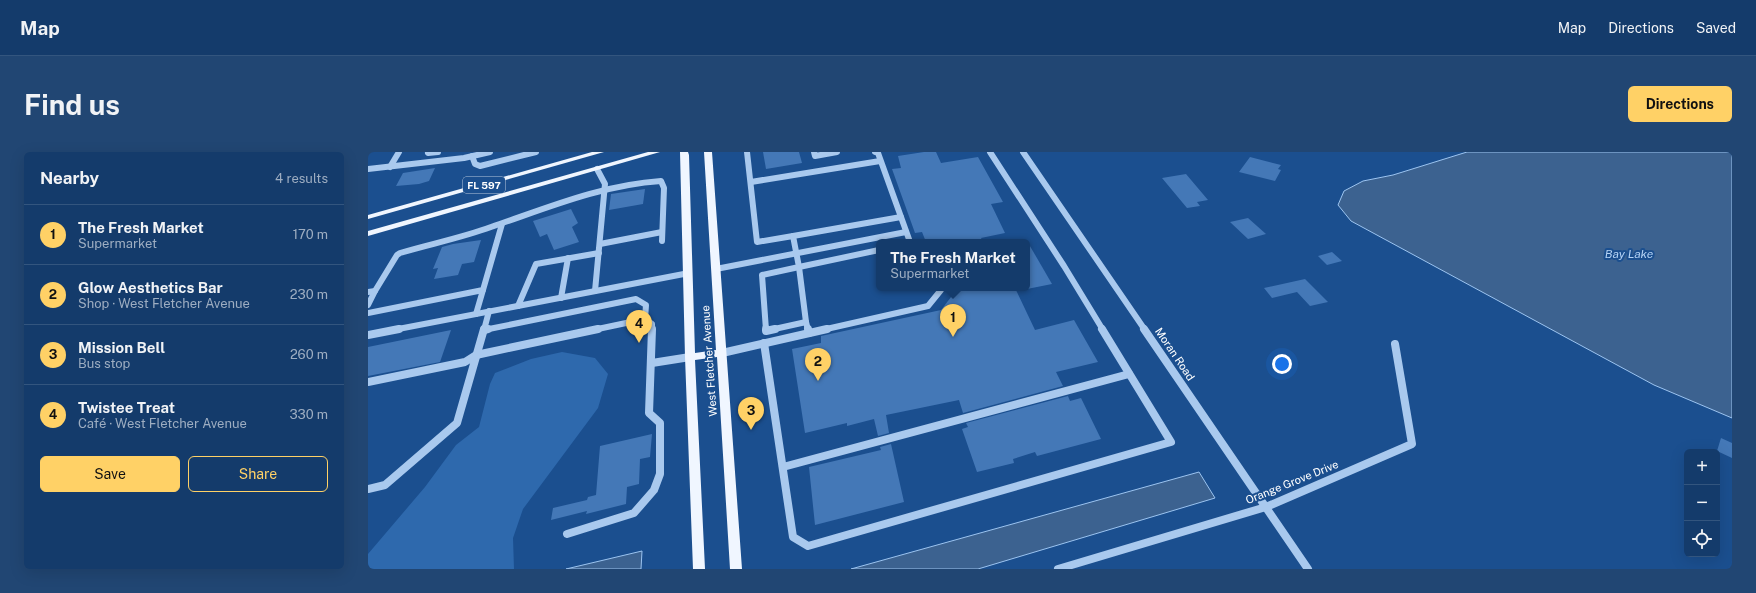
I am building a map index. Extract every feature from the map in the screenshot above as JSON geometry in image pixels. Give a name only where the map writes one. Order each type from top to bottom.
[{"type":"main road","name":"FL 597","points":[[368,217],[600,152]]},
{"type":"main road","name":"FL 597","points":[[368,234],[656,152]]},
{"type":"main road","name":"West Fletcher Avenue","points":[[684,152],[689,273],[690,357],[699,569]]},
{"type":"main road","name":"West Fletcher Avenue","points":[[708,152],[736,569]]},
{"type":"main road","points":[[690,357],[722,353]]},
{"type":"street","points":[[390,167],[399,152]]},
{"type":"street","points":[[424,163],[428,153],[438,152]]},
{"type":"street","points":[[368,169],[424,163],[490,152]]},
{"type":"street","points":[[472,156],[476,164],[480,166],[536,152]]},
{"type":"street","points":[[747,152],[757,242],[901,217]]},
{"type":"street","points":[[814,152],[815,156],[837,152]]},
{"type":"street","points":[[884,152],[876,153],[909,239]]},
{"type":"street","points":[[764,343],[793,537],[808,546],[1171,442],[1064,266],[990,152]]},
{"type":"street","name":"Moran Road","points":[[1023,152],[1308,569]]},
{"type":"street","points":[[751,182],[880,161]]},
{"type":"street","points":[[595,291],[605,189],[605,184],[597,169]]},
{"type":"street","points":[[368,305],[371,292],[397,255],[400,253],[502,224],[605,189],[650,181],[661,181],[664,188],[662,241]]},
{"type":"street","points":[[476,314],[502,224]]},
{"type":"street","points":[[600,244],[662,232]]},
{"type":"street","points":[[716,268],[906,232]]},
{"type":"street","points":[[793,236],[809,333]]},
{"type":"street","points":[[806,322],[766,331],[762,275],[876,251]]},
{"type":"street","points":[[518,306],[536,264],[599,253]]},
{"type":"street","points":[[561,298],[568,258]]},
{"type":"street","points":[[368,335],[689,273]]},
{"type":"street","points":[[368,313],[483,290]]},
{"type":"street","points":[[722,353],[928,306],[940,291]]},
{"type":"street","points":[[484,330],[636,299],[646,305],[645,319]]},
{"type":"street","points":[[368,489],[385,485],[457,423],[489,312]]},
{"type":"street","points":[[368,382],[466,362],[476,354],[645,319],[652,324],[652,363],[649,413],[660,422],[660,474],[654,490],[634,513],[567,534]]},
{"type":"street","name":"Orange Grove Drive","points":[[1058,569],[1266,507],[1412,444],[1395,344]]},
{"type":"street","points":[[652,363],[690,357]]},
{"type":"street","points":[[783,467],[1129,374]]},
{"type":"shaded area","points":[[562,352],[595,358],[608,374],[598,408],[523,509],[513,538],[514,569],[368,569],[368,554],[425,487],[456,445],[479,427],[490,384],[495,373],[531,359]]},
{"type":"water","name":"Bay Lake","points":[[1467,152],[1732,152],[1732,418],[1654,385],[1351,221],[1338,205],[1344,191],[1363,181],[1393,175]]},
{"type":"water","points":[[1199,472],[1215,498],[978,569],[851,569]]},
{"type":"water","points":[[642,551],[641,569],[566,569]]},
{"type":"building","points":[[763,152],[799,152],[802,163],[766,169]]},
{"type":"building","points":[[924,152],[936,152],[941,163],[978,157],[1003,202],[991,204],[1005,233],[982,239],[925,239],[922,232],[915,233],[892,169],[901,168],[898,156]]},
{"type":"building","points":[[1250,157],[1281,165],[1278,169],[1281,170],[1275,181],[1239,172]]},
{"type":"building","points":[[435,168],[429,181],[419,184],[396,186],[403,173]]},
{"type":"building","points":[[1186,174],[1208,200],[1197,202],[1200,206],[1187,208],[1162,178]]},
{"type":"building","points":[[645,189],[643,204],[609,210],[611,194]]},
{"type":"building","points":[[571,209],[578,223],[572,227],[579,242],[554,250],[547,234],[540,237],[533,221]]},
{"type":"building","points":[[1248,218],[1266,234],[1248,239],[1230,222]]},
{"type":"building","points":[[481,240],[474,262],[462,264],[458,275],[434,279],[438,268],[433,269],[442,247]]},
{"type":"building","points":[[1030,246],[1041,265],[1052,284],[1030,288]]},
{"type":"building","points":[[1332,252],[1342,261],[1327,265],[1318,256]]},
{"type":"building","points":[[1305,279],[1328,302],[1310,306],[1297,292],[1272,298],[1264,288]]},
{"type":"building","points":[[956,291],[1016,291],[1035,330],[1074,320],[1098,362],[1056,372],[1063,386],[963,413],[959,400],[886,415],[889,433],[878,436],[874,419],[847,426],[847,423],[805,433],[792,349],[821,343],[821,336],[941,310]]},
{"type":"building","points":[[451,330],[440,362],[368,376],[368,347]]},
{"type":"building","points":[[1068,396],[1070,401],[1081,398],[1101,439],[1037,456],[1035,452],[1013,459],[1014,463],[977,472],[962,429],[968,427],[966,423]]},
{"type":"building","points":[[652,434],[650,457],[640,459],[639,484],[627,487],[626,504],[586,514],[587,511],[551,520],[553,508],[587,500],[588,497],[596,495],[600,446]]},
{"type":"building","points":[[1721,438],[1732,443],[1732,458],[1720,452],[1720,449],[1718,449]]},
{"type":"building","points":[[891,444],[904,502],[815,525],[809,467],[881,450],[880,447]]},
{"type":"place","name":"The Fresh Market","points":[[953,337]]},
{"type":"place","name":"Twistee Treat","points":[[639,343]]},
{"type":"place","name":"Glow Aesthetics Bar","points":[[818,381]]},
{"type":"place","name":"Mission Bell","points":[[751,430]]}]
